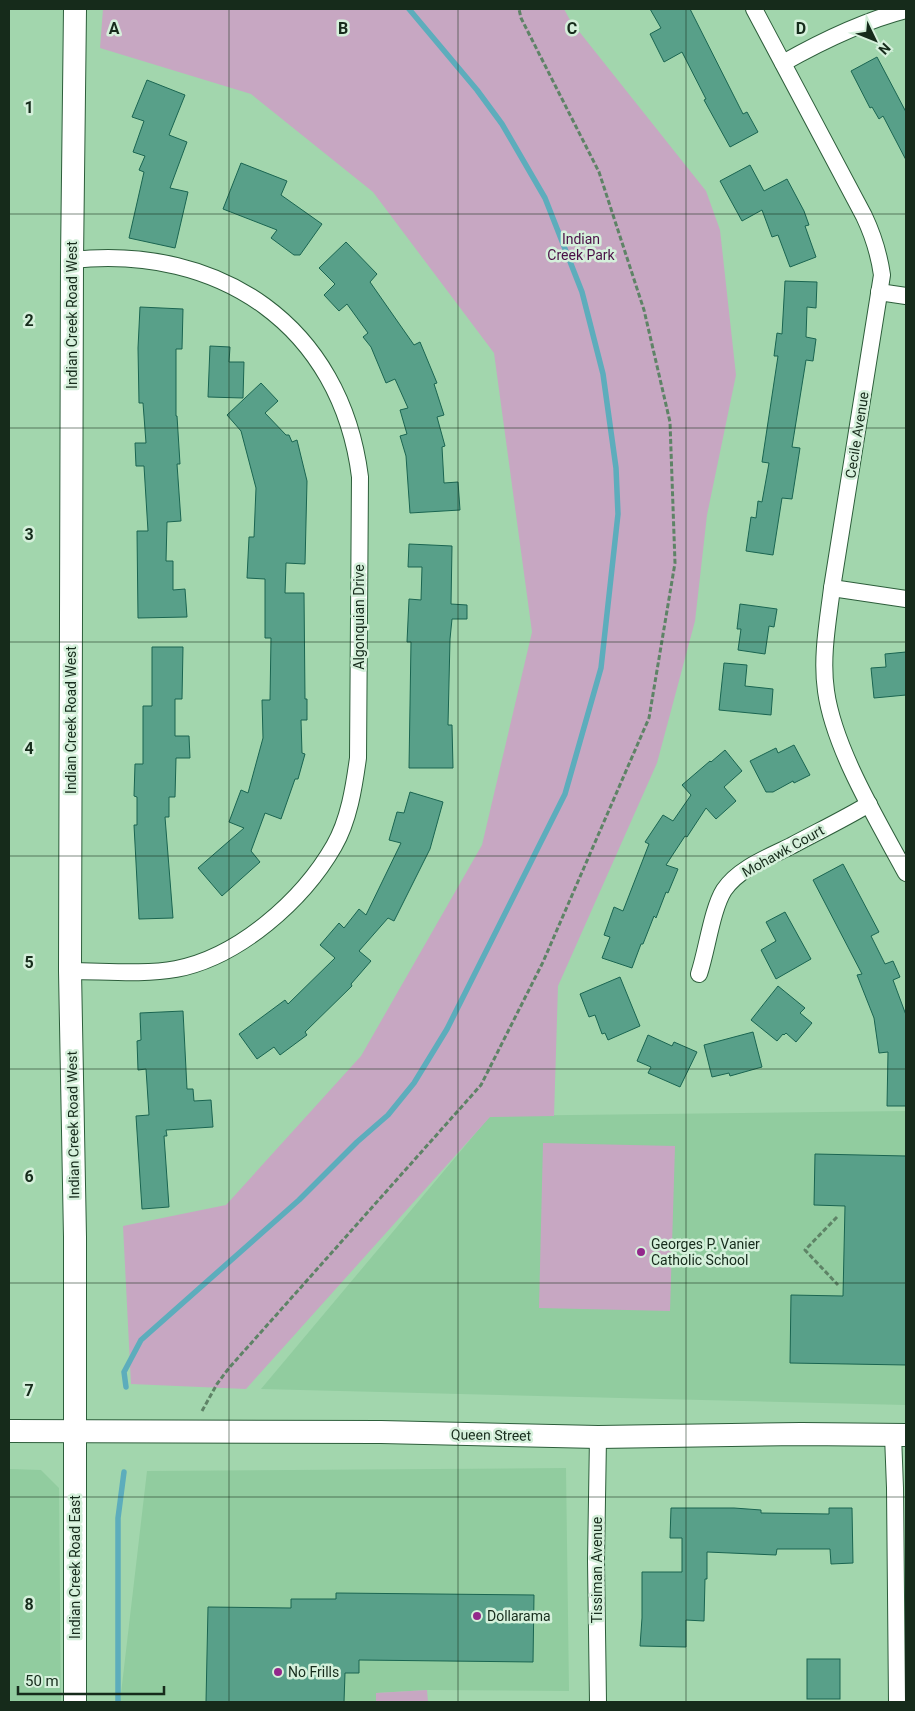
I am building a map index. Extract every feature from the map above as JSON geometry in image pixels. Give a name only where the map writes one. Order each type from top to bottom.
[{"type":"street","name":"Indian Creek Road West","points":[[75,9],[72,260],[70,971],[75,1238],[75,1431]]},
{"type":"street","name":"Cecile Avenue","points":[[754,9],[873,236],[880,257],[882,275],[832,588],[827,627],[825,668],[826,691],[842,747],[869,804],[906,873]]},
{"type":"street","points":[[783,63],[826,40],[884,16],[906,10]]},
{"type":"street","name":"Algonquian Drive","points":[[70,971],[160,971],[187,966],[213,956],[248,937],[278,915],[298,894],[335,846],[345,821],[354,789],[358,758],[360,477],[357,451],[330,380],[319,362],[297,336],[261,303],[210,275],[174,264],[144,259],[98,257],[72,260]]},
{"type":"street","points":[[879,292],[906,296]]},
{"type":"street","points":[[832,588],[906,599]]},
{"type":"street","name":"Mohawk Court","points":[[699,974],[718,903],[724,890],[732,880],[763,860],[869,804]]},
{"type":"street","name":"Queen Street","points":[[9,1431],[381,1432],[598,1437],[801,1434],[900,1435]]},
{"type":"street","name":"Indian Creek Road East","points":[[75,1431],[76,1702]]},
{"type":"street","points":[[897,1702],[896,1488],[900,1435]]},
{"type":"street","name":"Tissiman Avenue","points":[[598,1437],[596,1561],[598,1702]]},
{"type":"path","points":[[188,1432],[229,1368],[481,1085],[542,962],[649,718],[675,562],[670,422],[644,310],[599,172],[521,18],[519,9]]},
{"type":"path","points":[[837,1217],[805,1250],[838,1285]]},
{"type":"shaded area","name":"Georges P. Vanier Catholic School","points":[[906,1111],[906,1405],[261,1389],[490,1116]]},
{"type":"shaded area","points":[[566,1468],[569,1691],[427,1690],[376,1693],[376,1702],[120,1702],[147,1471]]},
{"type":"shaded area","points":[[9,1469],[41,1470],[59,1488],[61,1702],[9,1702]]},
{"type":"green space","name":"Indian Creek Park","points":[[103,9],[564,9],[570,20],[706,191],[720,230],[736,375],[707,515],[695,621],[657,763],[558,986],[554,1116],[490,1117],[246,1389],[131,1384],[123,1226],[226,1205],[361,1056],[482,845],[532,632],[494,353],[373,192],[251,94],[100,48]]},
{"type":"green space","points":[[543,1143],[675,1146],[670,1311],[539,1308]]},
{"type":"green space","points":[[427,1690],[428,1702],[376,1702],[376,1693]]},
{"type":"building","points":[[650,9],[690,9],[743,114],[747,112],[758,132],[730,147],[704,100],[706,99],[682,52],[664,62],[650,34],[661,28]]},
{"type":"building","points":[[877,57],[906,112],[906,160],[883,116],[879,119],[872,107],[870,108],[851,71]]},
{"type":"building","points":[[147,80],[185,95],[169,135],[187,142],[170,188],[188,192],[175,248],[129,238],[144,172],[139,170],[145,156],[133,152],[144,121],[132,117]]},
{"type":"building","points":[[241,163],[287,181],[281,195],[322,224],[300,255],[294,255],[271,238],[277,230],[223,209]]},
{"type":"building","points":[[750,165],[764,191],[787,179],[804,211],[809,225],[805,226],[816,257],[790,267],[778,235],[772,237],[762,210],[742,221],[720,181]]},
{"type":"building","points":[[346,242],[377,274],[370,282],[414,345],[420,342],[437,383],[434,384],[444,415],[437,417],[445,446],[442,447],[444,483],[458,482],[460,510],[410,513],[406,456],[400,436],[407,434],[400,410],[408,408],[395,379],[386,383],[371,347],[363,337],[368,333],[347,304],[339,311],[324,295],[335,284],[319,268]]},
{"type":"building","points":[[785,281],[817,282],[816,308],[807,307],[806,337],[816,339],[813,361],[806,360],[792,447],[800,448],[792,499],[782,498],[773,555],[746,551],[751,517],[756,518],[758,501],[762,502],[769,463],[762,462],[778,356],[774,356],[777,333],[782,334]]},
{"type":"building","points":[[140,307],[183,309],[182,349],[176,349],[176,416],[180,464],[177,464],[181,521],[167,522],[166,561],[173,561],[173,590],[185,589],[187,617],[138,618],[137,531],[148,531],[144,466],[136,466],[135,443],[146,443],[143,403],[139,403],[138,348]]},
{"type":"building","points":[[210,346],[230,347],[229,362],[244,362],[243,398],[208,397]]},
{"type":"building","points":[[261,383],[278,401],[265,413],[286,435],[289,435],[292,442],[297,440],[307,481],[305,564],[286,563],[285,593],[304,593],[305,699],[307,699],[307,720],[301,720],[302,753],[305,754],[298,779],[295,779],[281,819],[265,813],[251,851],[260,862],[222,896],[198,868],[244,828],[229,822],[241,790],[248,793],[263,738],[262,700],[270,700],[271,638],[265,638],[265,579],[247,578],[249,537],[254,537],[256,488],[241,431],[227,415]]},
{"type":"building","points":[[409,544],[452,546],[451,604],[467,605],[467,619],[452,619],[450,639],[448,725],[452,725],[453,768],[409,768],[411,642],[407,642],[409,599],[421,600],[422,567],[408,567]]},
{"type":"building","points":[[740,604],[777,609],[774,627],[769,626],[765,654],[738,650],[741,629],[737,629]]},
{"type":"building","points":[[152,647],[183,647],[182,699],[175,699],[175,736],[189,736],[190,758],[176,758],[175,797],[169,797],[169,817],[165,817],[173,918],[139,919],[134,825],[137,825],[137,797],[134,796],[135,764],[143,764],[143,706],[152,706]]},
{"type":"building","points":[[906,652],[906,695],[874,698],[871,668],[886,667],[885,654]]},
{"type":"building","points":[[724,663],[747,665],[745,686],[773,689],[771,715],[719,710]]},
{"type":"building","points":[[794,745],[810,775],[794,783],[793,781],[773,792],[766,792],[750,761],[776,748],[778,753]]},
{"type":"building","points":[[725,750],[742,771],[724,787],[736,801],[716,819],[706,808],[666,865],[678,869],[668,893],[666,892],[656,918],[654,916],[632,968],[602,958],[610,937],[604,935],[614,907],[623,911],[649,844],[645,842],[663,815],[673,821],[691,795],[682,785]]},
{"type":"building","points":[[410,792],[443,802],[430,849],[394,921],[388,918],[359,951],[371,961],[351,984],[352,986],[305,1032],[307,1035],[280,1055],[274,1047],[257,1059],[239,1034],[285,1000],[288,1004],[335,958],[320,945],[339,923],[344,928],[359,909],[366,915],[401,843],[389,840],[397,812],[404,813]]},
{"type":"building","points":[[843,864],[879,932],[871,936],[885,964],[893,961],[900,977],[893,980],[906,1015],[906,1106],[887,1106],[888,1052],[879,1053],[874,1018],[857,975],[862,974],[813,880]]},
{"type":"building","points":[[785,912],[811,959],[776,979],[761,950],[776,941],[766,922]]},
{"type":"building","points":[[620,977],[640,1026],[608,1040],[605,1033],[602,1034],[595,1015],[589,1017],[580,994]]},
{"type":"building","points":[[778,986],[805,1008],[800,1013],[812,1023],[796,1042],[786,1033],[777,1041],[751,1020]]},
{"type":"building","points":[[183,1011],[187,1089],[193,1089],[194,1101],[211,1100],[213,1127],[166,1130],[167,1136],[164,1136],[169,1207],[142,1209],[136,1116],[149,1115],[146,1069],[138,1070],[137,1041],[141,1040],[140,1013]]},
{"type":"building","points":[[753,1032],[762,1067],[730,1076],[729,1073],[712,1077],[704,1045]]},
{"type":"building","points":[[648,1035],[672,1046],[674,1042],[697,1052],[680,1087],[648,1073],[651,1067],[637,1061]]},
{"type":"building","points":[[815,1154],[906,1156],[906,1365],[790,1363],[791,1295],[843,1296],[845,1206],[814,1205]]},
{"type":"building","points":[[671,1508],[734,1508],[761,1510],[761,1513],[829,1514],[829,1508],[852,1508],[853,1563],[831,1564],[830,1549],[777,1549],[776,1555],[707,1552],[704,1621],[686,1620],[686,1647],[640,1646],[642,1572],[682,1572],[682,1538],[670,1538]]},
{"type":"building","points":[[336,1593],[534,1595],[533,1662],[359,1660],[359,1673],[345,1673],[344,1702],[206,1702],[208,1607],[291,1608],[291,1599],[336,1599]]},
{"type":"building","points":[[807,1659],[840,1659],[840,1699],[807,1699]]},
{"type":"waterway","points":[[126,1387],[124,1372],[141,1340],[299,1200],[357,1142],[388,1115],[414,1083],[447,1029],[565,794],[601,668],[618,514],[616,468],[603,374],[582,292],[545,198],[502,124],[477,90],[409,9]]},
{"type":"waterway","points":[[118,1702],[118,1518],[124,1472]]},
{"type":"place","name":"Georges P. Vanier Catholic School","points":[[641,1252]]},
{"type":"place","name":"Dollarama","points":[[477,1616]]},
{"type":"place","name":"No Frills","points":[[278,1672]]}]
